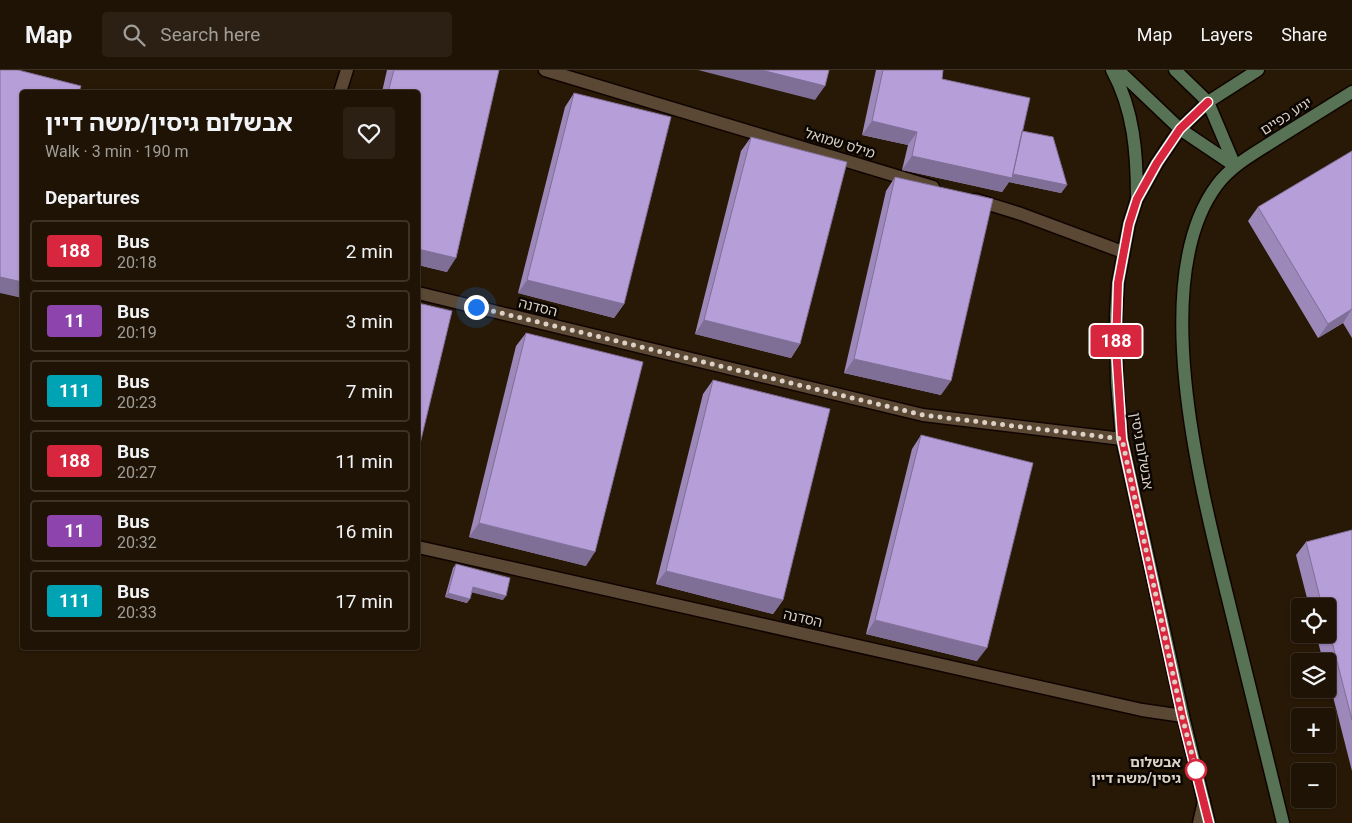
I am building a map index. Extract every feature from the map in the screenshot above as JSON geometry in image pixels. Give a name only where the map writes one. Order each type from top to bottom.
[{"type":"street","points":[[341,90],[347,70]]},
{"type":"street","name":"מילס שמואל","points":[[545,70],[945,191]]},
{"type":"street","points":[[1112,70],[1126,103],[1132,126],[1137,164],[1137,199]]},
{"type":"street","points":[[1118,70],[1180,129],[1235,166]]},
{"type":"street","points":[[1174,70],[1208,102],[1235,166]]},
{"type":"street","points":[[1208,102],[1258,70]]},
{"type":"street","name":"יגיע כפיים","points":[[1235,166],[1352,92]]},
{"type":"street","name":"אבשלום גיסין","points":[[1208,102],[1180,129],[1157,163],[1137,199],[1129,224],[1118,283],[1116,347],[1122,439],[1182,716],[1209,823]]},
{"type":"street","points":[[1235,166],[1217,185],[1197,223],[1189,247],[1184,302],[1185,373],[1190,418],[1205,502],[1283,823]]},
{"type":"street","points":[[964,196],[1021,214],[1123,252]]},
{"type":"street","name":"הסדנה","points":[[420,293],[923,415],[1122,439]]},
{"type":"street","name":"הסדנה","points":[[420,547],[1142,710],[1182,716]]},
{"type":"street","points":[[1199,823],[1204,801]]},
{"type":"building","points":[[0,70],[18,70],[81,86],[80,90],[20,90],[20,282],[0,277]]},
{"type":"building","points":[[394,70],[499,70],[456,258],[420,249],[420,90],[389,90]]},
{"type":"building","points":[[761,70],[829,70],[825,86]]},
{"type":"building","points":[[883,70],[943,70],[942,79],[1030,98],[1012,178],[912,156],[917,132],[872,121]]},
{"type":"building","points":[[574,93],[671,117],[624,304],[527,280]]},
{"type":"building","points":[[1022,131],[1053,137],[1067,185],[1013,174]]},
{"type":"building","points":[[751,137],[847,162],[800,344],[704,320]]},
{"type":"building","points":[[1352,151],[1352,309],[1328,324],[1258,207]]},
{"type":"building","points":[[895,177],[993,199],[951,381],[854,359]]},
{"type":"building","points":[[420,303],[452,311],[420,444]]},
{"type":"building","points":[[526,333],[643,362],[595,552],[479,523]]},
{"type":"building","points":[[713,380],[830,409],[783,600],[666,571]]},
{"type":"building","points":[[921,435],[1033,463],[987,648],[875,620]]},
{"type":"building","points":[[1352,530],[1352,720],[1332,643],[1336,643],[1336,598],[1320,598],[1306,542]]},
{"type":"building","points":[[456,564],[510,578],[506,596],[473,587],[470,599],[448,593]]},
{"type":"bus line","name":"188","points":[[1208,102],[1180,129],[1157,163],[1137,199],[1129,224],[1118,283],[1116,347],[1122,439],[1182,716],[1209,823]]},
{"type":"place","name":"אבשלום גיסין/משה דיין","points":[[1196,770]]},
{"type":"route","points":[[476,307],[923,415],[1122,439],[1182,716],[1196,770]]}]
